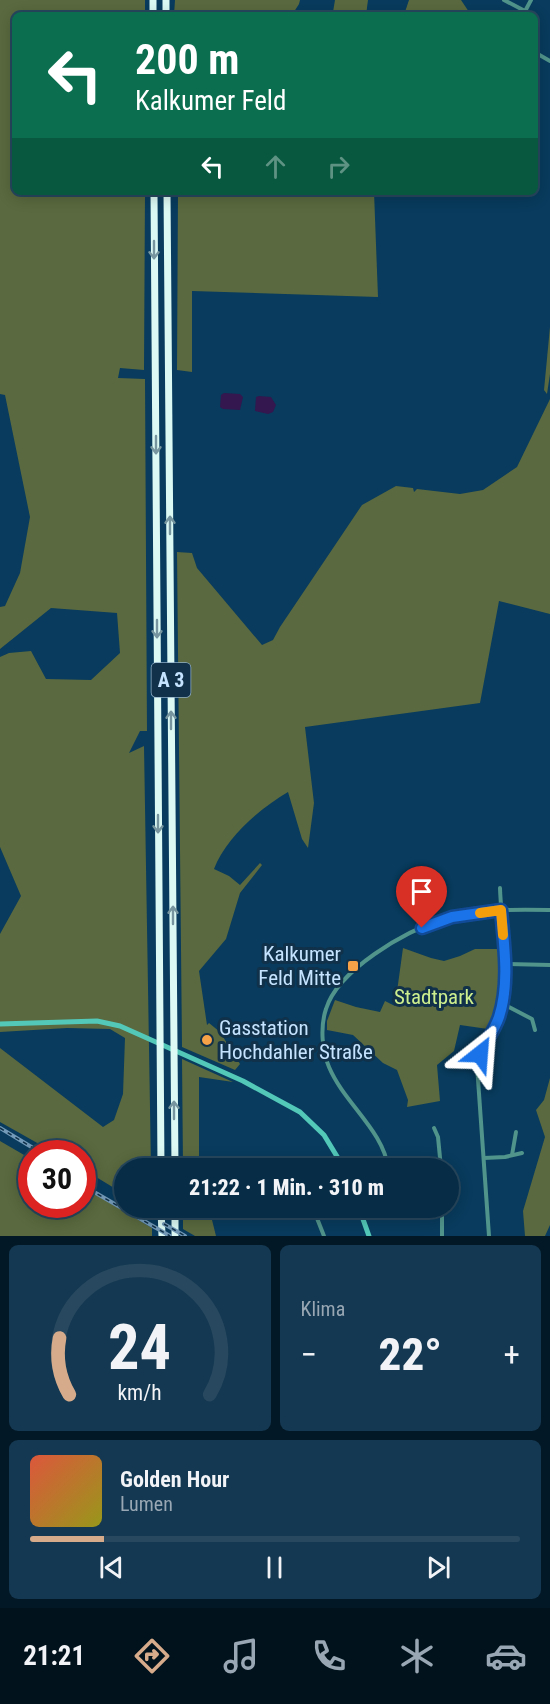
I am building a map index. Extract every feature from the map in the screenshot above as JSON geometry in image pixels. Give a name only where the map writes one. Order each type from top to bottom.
[{"type":"highway","name":"A 3","points":[[154,195],[161,1158]]},
{"type":"highway","name":"A 3","points":[[167,195],[175,1158]]},
{"type":"highway","points":[[161,1218],[162,1236]]},
{"type":"highway","points":[[175,1218],[176,1236]]},
{"type":"main road","points":[[0,1024],[97,1021],[132,1031],[243,1081],[300,1112],[324,1135],[338,1158]]},
{"type":"main road","points":[[363,1218],[369,1236]]},
{"type":"street","points":[[504,0],[522,12]]},
{"type":"street","points":[[489,1236],[477,1065],[480,1054],[499,1019],[503,1004],[505,964],[500,888]]},
{"type":"street","points":[[385,1158],[382,1147],[344,1095],[329,1067],[324,1042],[326,1010],[341,984],[373,956],[441,920],[501,910],[550,910]]},
{"type":"street","points":[[505,964],[550,965]]},
{"type":"street","points":[[503,1004],[532,1019],[535,1030]]},
{"type":"street","points":[[434,1128],[438,1137],[440,1158]]},
{"type":"street","points":[[512,1155],[516,1132]]},
{"type":"street","points":[[483,1158],[522,1154]]},
{"type":"street","points":[[317,1218],[324,1236]]},
{"type":"street","points":[[442,1218],[442,1236]]},
{"type":"green space","points":[[0,0],[145,0],[145,12],[12,12],[12,195],[145,195],[144,370],[120,368],[118,378],[145,379],[147,731],[140,731],[129,753],[144,746],[151,1158],[114,1158],[114,1188],[96,1177],[96,1140],[32,1140],[0,1122],[0,1048],[103,1127],[114,1120],[123,1094],[125,1038],[110,1029],[67,1028],[0,1032],[0,934],[21,896],[0,847],[0,657],[9,653],[31,651],[46,679],[91,680],[120,653],[117,613],[51,608],[0,649],[0,607],[5,606],[20,573],[30,517],[5,395],[0,394]]},
{"type":"green space","points":[[175,0],[300,0],[294,12],[174,12]]},
{"type":"green space","points":[[335,0],[368,0],[366,12],[333,12]]},
{"type":"green space","points":[[409,0],[461,0],[469,12],[405,12]]},
{"type":"green space","points":[[178,195],[374,195],[378,297],[192,291],[192,372],[177,370]]},
{"type":"green space","points":[[550,327],[550,374],[547,394],[544,390]]},
{"type":"green space","points":[[550,399],[550,614],[499,601],[480,703],[305,727],[314,803],[308,848],[302,839],[288,792],[266,807],[235,835],[219,857],[214,869],[229,876],[240,885],[260,863],[262,865],[240,893],[226,939],[199,971],[207,1025],[209,1023],[220,1032],[240,1064],[235,1070],[182,1047],[177,552],[192,553],[197,568],[262,645],[273,640],[362,505],[396,486],[413,488],[414,492],[417,489],[460,494],[483,490],[517,467]]},
{"type":"green space","name":"Stadtpark","points":[[403,948],[444,961],[475,949],[501,949],[500,1001],[488,1029],[460,1025],[454,1051],[437,1065],[440,1101],[407,1107],[408,1100],[397,1070],[383,1063],[353,1035],[327,1030],[327,1021],[335,1000],[380,1012],[385,1001],[395,1006]]},
{"type":"green space","points":[[182,1059],[233,1082],[199,1077],[199,1158],[183,1158]]},
{"type":"green space","points":[[550,1078],[550,1225],[545,1236],[525,1236],[523,1211],[545,1137],[536,1110],[544,1100]]},
{"type":"green space","points":[[0,1141],[18,1151],[18,1218],[96,1218],[96,1195],[114,1205],[114,1218],[135,1218],[152,1228],[152,1236],[0,1236]]},
{"type":"green space","points":[[183,1218],[212,1218],[216,1236],[195,1236],[183,1229]]},
{"type":"shaded area","points":[[224,393],[240,394],[243,397],[240,410],[220,407],[221,395]]},
{"type":"shaded area","points":[[256,397],[271,397],[276,405],[273,412],[268,414],[255,411]]},
{"type":"railway","points":[[0,1128],[20,1140]]},
{"type":"railway","points":[[96,1193],[170,1236]]},
{"type":"railway","points":[[164,1224],[185,1236]]},
{"type":"slow traffic","points":[[480,913],[501,910],[503,935]]},
{"type":"place","name":"Kalkumer Feld Mitte","points":[[353,966]]},
{"type":"place","name":"Gasstation Hochdahler Straße","points":[[207,1040]]},
{"type":"route","points":[[422,928],[452,917],[501,910],[505,953],[503,1004],[499,1019],[480,1054]]}]
